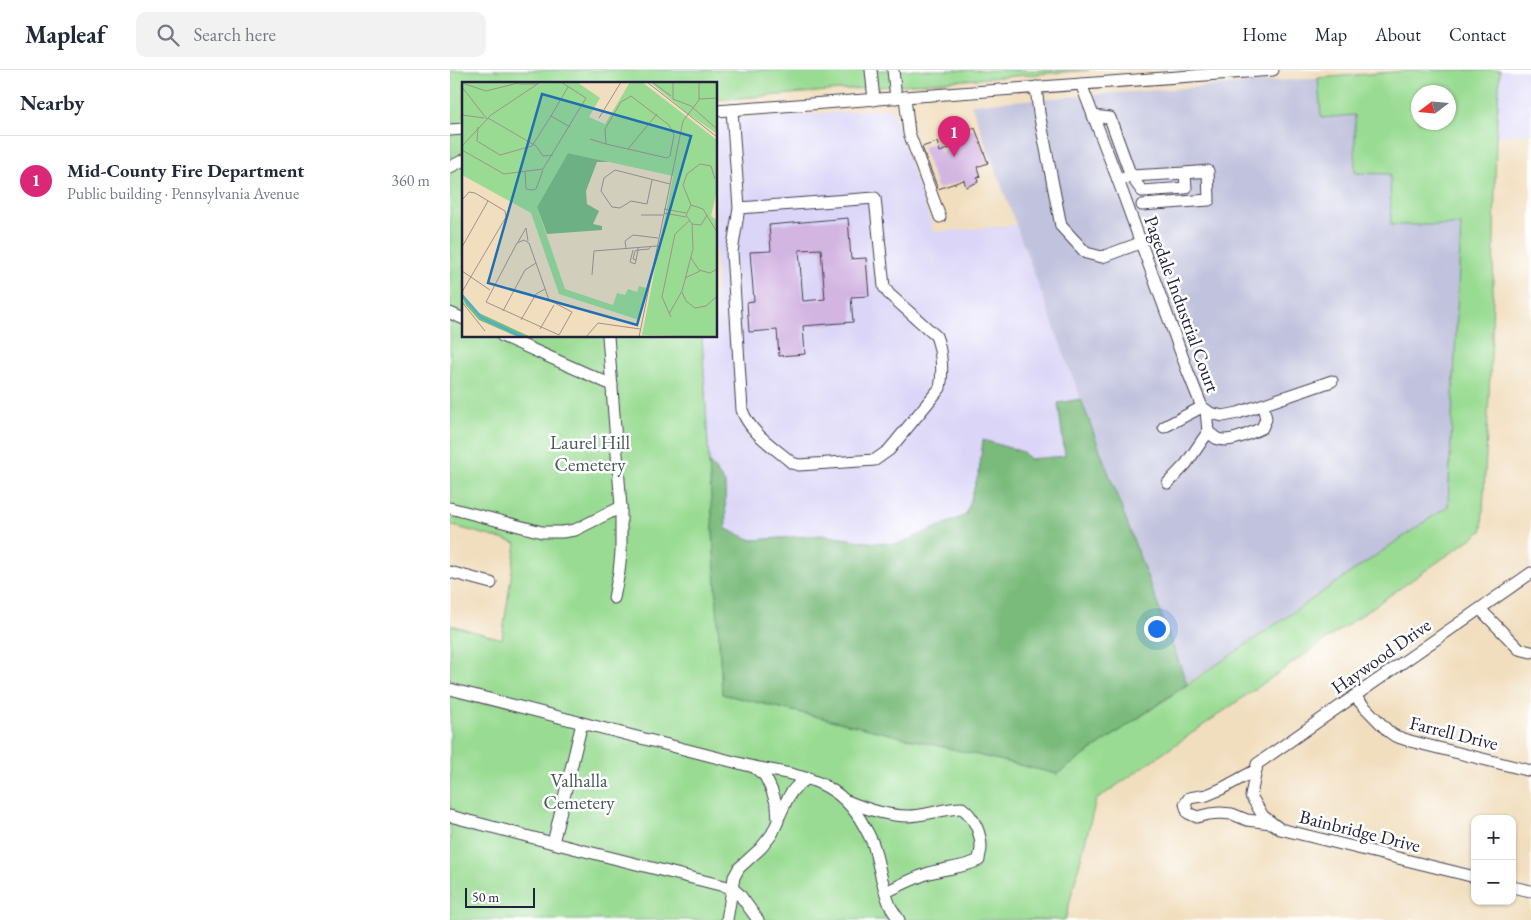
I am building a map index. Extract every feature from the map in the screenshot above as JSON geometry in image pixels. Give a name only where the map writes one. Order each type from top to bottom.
[{"type":"street","points":[[871,70],[874,100]]},
{"type":"street","points":[[893,70],[909,134],[940,217]]},
{"type":"street","points":[[718,111],[1272,70]]},
{"type":"street","name":"Pagedale Industrial Court","points":[[1081,84],[1204,408],[1210,413],[1223,416],[1238,413],[1332,381]]},
{"type":"street","points":[[1036,87],[1039,113],[1061,226],[1086,253],[1102,257],[1140,243]]},
{"type":"street","points":[[732,110],[739,208],[732,252],[742,410],[745,420],[792,463],[810,465],[875,460],[889,450],[940,388],[942,380],[939,344],[936,336],[889,294],[884,286],[875,198],[739,208]]},
{"type":"street","points":[[1093,116],[1110,118],[1132,176],[1142,191],[1186,188],[1185,173]]},
{"type":"street","points":[[450,168],[462,161]]},
{"type":"street","points":[[1118,180],[1132,176],[1208,171],[1209,200],[1142,205]]},
{"type":"street","points":[[1177,189],[1178,202]]},
{"type":"street","points":[[450,313],[462,318]]},
{"type":"street","points":[[506,338],[612,385]]},
{"type":"street","points":[[608,338],[621,507],[621,552],[614,598]]},
{"type":"street","points":[[1164,426],[1204,408],[1208,432],[1217,439],[1228,440],[1262,428],[1266,419],[1264,404]]},
{"type":"street","points":[[1168,483],[1186,464],[1208,432]]},
{"type":"street","points":[[450,508],[542,532],[562,532],[575,530],[621,507]]},
{"type":"street","points":[[450,572],[491,583]]},
{"type":"street","name":"Haywood Drive","points":[[1273,824],[1254,821],[1232,814],[1220,813],[1197,817],[1188,813],[1185,804],[1189,798],[1206,795],[1221,789],[1256,770],[1257,764],[1531,573]]},
{"type":"street","points":[[1480,609],[1519,649],[1531,652]]},
{"type":"street","points":[[450,689],[754,767],[808,778],[832,789],[847,801],[874,844],[886,892],[899,920]]},
{"type":"street","name":"Farrell Drive","points":[[1354,696],[1395,736],[1531,771]]},
{"type":"street","points":[[553,843],[582,723]]},
{"type":"street","points":[[754,767],[765,776],[772,791],[777,806],[778,821]]},
{"type":"street","name":"Bainbridge Drive","points":[[1256,770],[1251,796],[1262,816],[1280,828],[1471,876]]},
{"type":"street","points":[[727,920],[734,877],[739,868],[761,848],[772,834],[793,788],[808,778]]},
{"type":"street","points":[[847,801],[889,814],[908,816],[962,808],[970,814],[977,828],[982,848],[978,860],[969,865],[931,872],[886,892]]},
{"type":"street","points":[[450,816],[732,888],[740,895],[758,920]]},
{"type":"street","points":[[1516,888],[1531,891]]},
{"type":"shaded area","points":[[1500,70],[1531,70],[1531,132],[1496,137]]},
{"type":"shaded area","points":[[1318,78],[1321,117],[1355,115],[1390,174],[1461,225],[1448,506],[1187,684],[971,104]]},
{"type":"shaded area","points":[[891,109],[934,232],[1016,225],[1081,399],[1058,403],[1065,456],[1029,459],[983,440],[979,472],[966,515],[898,544],[868,542],[822,535],[752,540],[726,529],[725,483],[709,462],[702,338],[718,338],[718,120]]},
{"type":"green space","points":[[450,70],[1089,70],[718,100],[718,82],[462,82],[462,338],[702,338],[722,694],[1057,774],[1448,506],[1461,225],[1391,225],[1390,174],[1355,173],[1355,115],[1321,118],[1318,78],[1418,70],[1500,70],[1496,137],[1492,337],[1482,531],[1096,800],[1065,920],[450,920],[450,625],[502,639],[516,543],[450,525]]},
{"type":"green space","points":[[1081,399],[1187,684],[1057,774],[722,694],[709,462],[725,483],[726,529],[752,540],[822,535],[868,542],[898,544],[966,515],[979,472],[983,440],[1023,452],[1029,459],[1065,456],[1058,403]]},
{"type":"building","points":[[975,128],[988,163],[977,167],[980,177],[977,178],[978,182],[966,187],[964,180],[938,189],[922,147],[937,142],[940,152],[957,145],[954,136]]},
{"type":"building","points":[[848,218],[851,259],[866,258],[869,296],[851,297],[853,322],[803,326],[805,354],[779,356],[777,330],[749,332],[747,302],[754,301],[750,252],[771,251],[769,225]],"holes":[[[821,249],[825,299],[803,301],[799,250]]]},
{"type":"place","name":"Mid-County Fire Department","points":[[954,157]]},
{"type":"park label","name":"Laurel Hill Cemetery","points":[[590,453]]},
{"type":"park label","name":"Valhalla Cemetery","points":[[579,791]]}]
